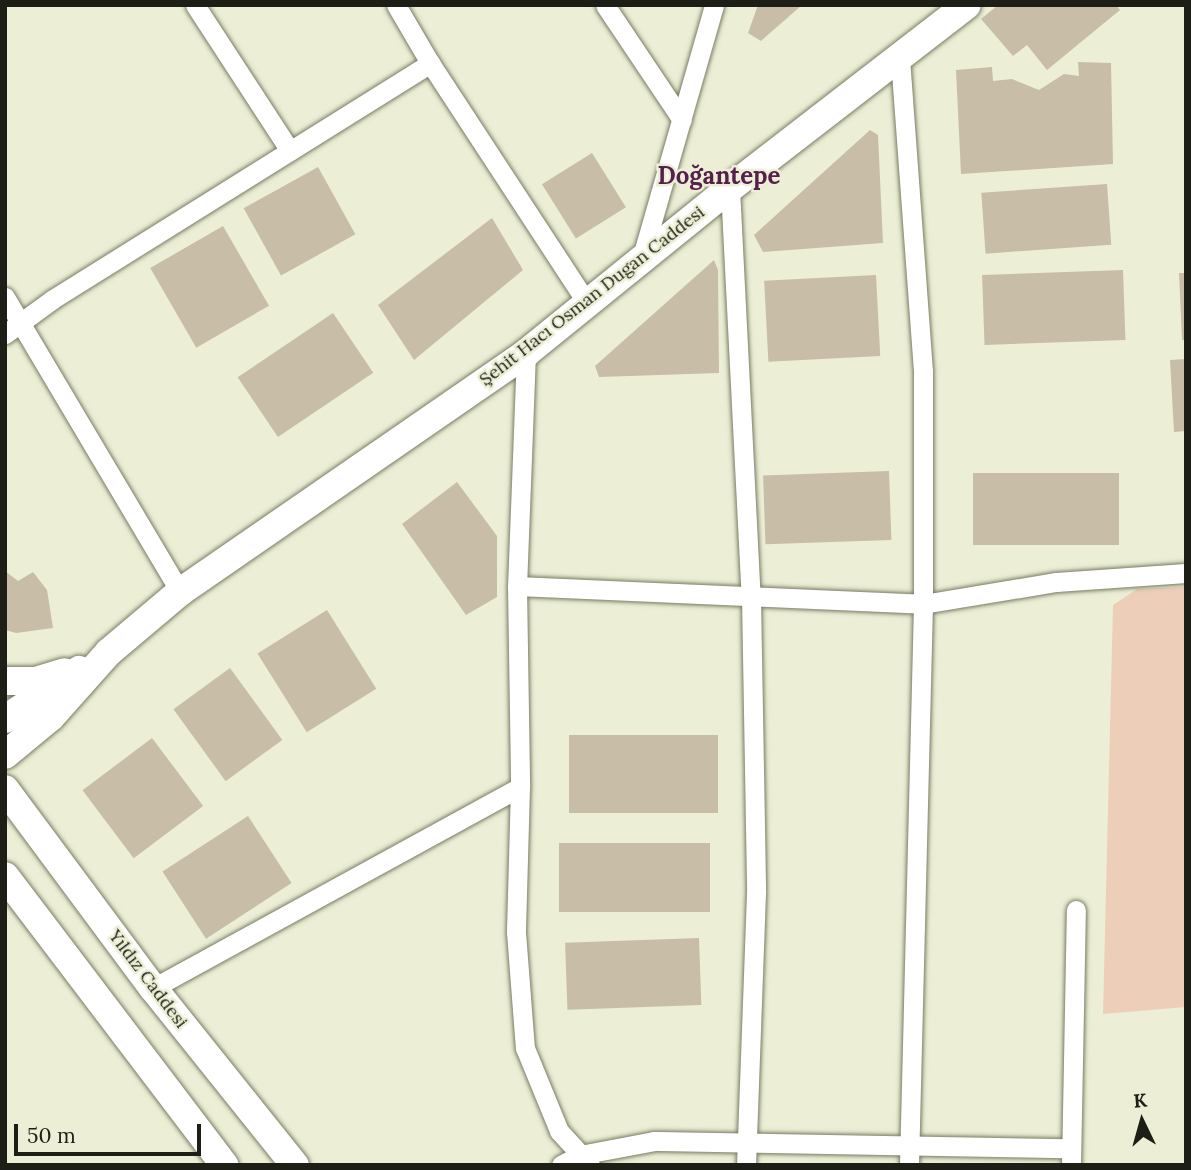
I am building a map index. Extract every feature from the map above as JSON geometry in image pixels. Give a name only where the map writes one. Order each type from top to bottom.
[{"type":"main road","name":"Şehit Hacı Osman Dugan Caddesi","points":[[109,652],[180,592],[526,352],[730,188],[967,5]]},
{"type":"main road","points":[[5,719],[109,652]]},
{"type":"main road","points":[[5,755],[51,717],[109,652]]},
{"type":"main road","points":[[5,681],[36,681],[85,666]]},
{"type":"main road","name":"Yıldız Caddesi","points":[[5,789],[153,988],[295,1165]]},
{"type":"main road","points":[[5,876],[224,1165]]},
{"type":"street","points":[[195,5],[290,151]]},
{"type":"street","points":[[605,5],[682,120]]},
{"type":"street","points":[[641,262],[713,5]]},
{"type":"street","points":[[398,6],[430,63],[588,304]]},
{"type":"street","points":[[900,58],[923,372],[923,604],[909,1155]]},
{"type":"street","points":[[13,329],[430,63]]},
{"type":"street","points":[[730,188],[751,597],[757,893],[746,1165]]},
{"type":"street","points":[[5,297],[13,329],[180,592]]},
{"type":"street","points":[[526,352],[517,586],[520,787],[516,925],[525,1048],[559,1132],[585,1160]]},
{"type":"street","points":[[517,586],[923,604],[1056,582],[1186,573]]},
{"type":"street","points":[[153,988],[520,787]]},
{"type":"street","points":[[561,1165],[654,1141],[747,1143],[909,1155],[1071,1156],[1076,910]]},
{"type":"shaded area","points":[[1186,587],[1186,1007],[1103,1014],[1113,605],[1137,589]]},
{"type":"building","points":[[758,5],[802,5],[761,41],[748,33]]},
{"type":"building","points":[[998,5],[1116,5],[1120,10],[1047,70],[1027,45],[1013,56],[981,19]]},
{"type":"building","points":[[1078,62],[1111,63],[1113,164],[961,174],[956,70],[992,67],[993,81],[1012,79],[1039,90],[1064,74],[1079,76]]},
{"type":"building","points":[[870,130],[878,135],[883,243],[763,252],[754,235]]},
{"type":"building","points":[[592,153],[626,207],[576,239],[542,184]]},
{"type":"building","points":[[318,167],[355,234],[281,276],[244,208]]},
{"type":"building","points":[[1107,184],[1111,245],[986,254],[981,193]]},
{"type":"building","points":[[492,218],[523,270],[414,360],[378,305]]},
{"type":"building","points":[[223,226],[269,306],[196,348],[150,268]]},
{"type":"building","points":[[714,260],[718,270],[719,373],[599,377],[595,366]]},
{"type":"building","points":[[1123,270],[1125,340],[985,345],[982,275]]},
{"type":"building","points":[[1179,273],[1186,273],[1186,340],[1182,340]]},
{"type":"building","points":[[876,275],[880,356],[768,362],[764,281]]},
{"type":"building","points":[[333,313],[373,373],[278,437],[238,377]]},
{"type":"building","points":[[1186,359],[1186,431],[1174,432],[1170,360]]},
{"type":"building","points":[[889,471],[891,540],[765,544],[763,475]]},
{"type":"building","points":[[973,473],[1119,473],[1119,545],[973,545]]},
{"type":"building","points":[[457,482],[497,536],[497,597],[466,615],[402,524]]},
{"type":"building","points":[[5,571],[18,581],[33,572],[47,590],[53,628],[16,633],[5,630]]},
{"type":"building","points":[[327,610],[376,689],[307,732],[257,653]]},
{"type":"building","points":[[230,668],[282,740],[226,781],[173,709]]},
{"type":"building","points":[[569,735],[718,735],[718,813],[569,813]]},
{"type":"building","points":[[152,738],[203,806],[134,858],[83,790]]},
{"type":"building","points":[[248,816],[292,883],[206,939],[162,872]]},
{"type":"building","points":[[559,843],[710,843],[710,912],[559,912]]},
{"type":"building","points":[[699,938],[701,1005],[567,1010],[565,943]]},
{"type":"district","name":"Doğantepe","points":[[719,176]]}]
